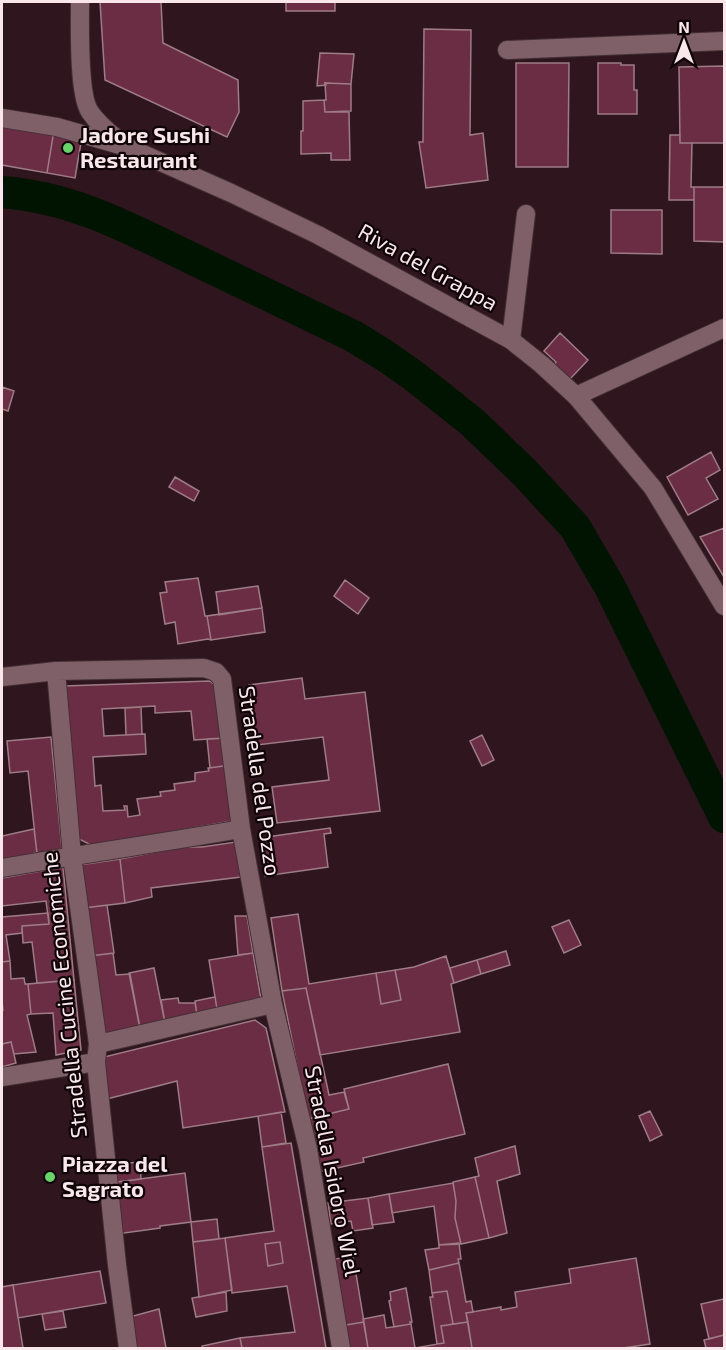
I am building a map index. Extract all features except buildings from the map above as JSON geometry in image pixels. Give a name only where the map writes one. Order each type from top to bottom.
[{"type":"street","points":[[80,2],[80,55],[85,101],[88,110],[104,129],[127,147]]},
{"type":"street","points":[[507,50],[724,41]]},
{"type":"street","name":"Riva del Grappa","points":[[2,118],[57,127],[127,147],[318,235],[511,340],[541,363],[576,396],[653,488],[724,606]]},
{"type":"street","points":[[511,340],[526,214]]},
{"type":"street","points":[[576,396],[724,328]]},
{"type":"street","name":"Stradella del Pozzo","points":[[2,677],[56,671],[204,668],[216,672],[222,679],[241,829],[273,1004]]},
{"type":"street","name":"Stradella Cucine Economiche","points":[[56,671],[72,856],[97,1053],[117,1265],[128,1348]]},
{"type":"street","points":[[2,868],[241,829]]},
{"type":"street","points":[[2,1077],[273,1004]]},
{"type":"street","name":"Stradella Isidoro Wiel","points":[[273,1004],[308,1149],[341,1348]]},
{"type":"waterway","points":[[2,192],[52,200],[100,216],[353,336],[414,376],[472,422],[525,473],[575,527],[610,587],[724,817]]},
{"type":"place","name":"Jadore Sushi Restaurant","points":[[68,148]]},
{"type":"place","name":"Piazza del Sagrato","points":[[50,1177]]}]
